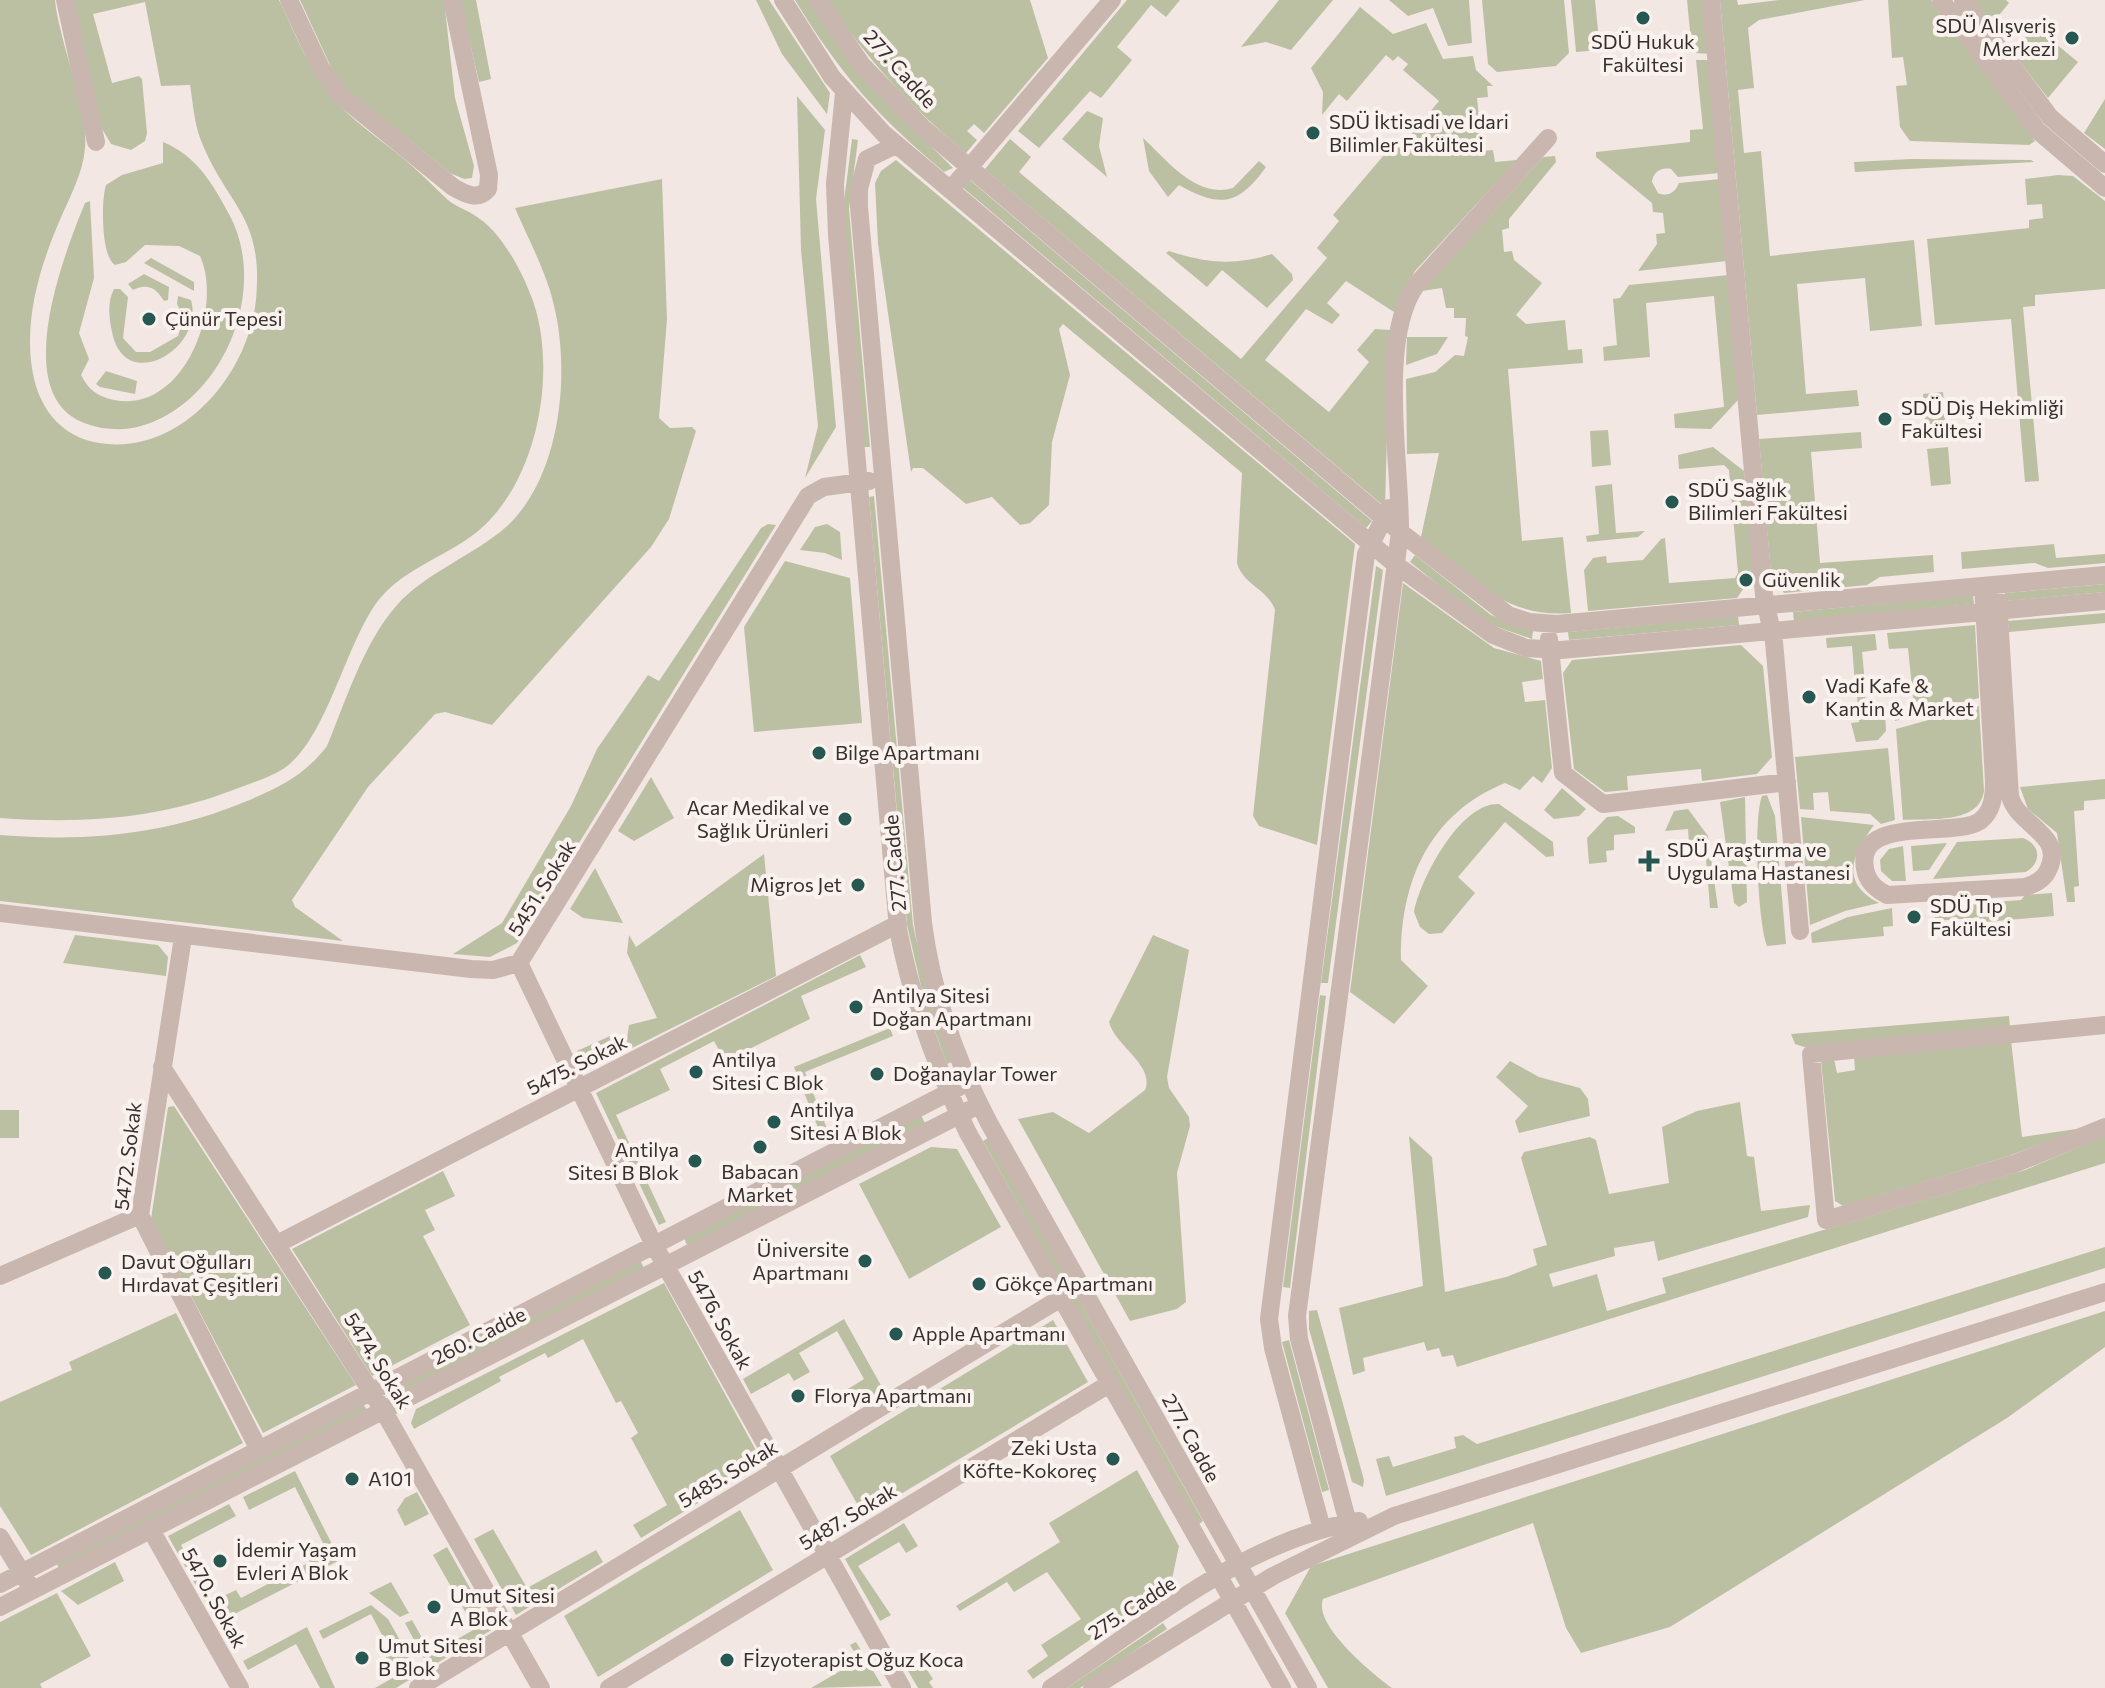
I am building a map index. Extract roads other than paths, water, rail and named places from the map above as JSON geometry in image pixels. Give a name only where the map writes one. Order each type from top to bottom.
[{"type":"street","points":[[65,0],[96,142]]},
{"type":"street","points":[[289,0],[321,68],[352,107],[453,187],[466,194],[480,195],[488,189],[489,175],[452,0]]},
{"type":"street","points":[[783,0],[844,93],[896,145],[1395,564],[1493,635],[1519,646],[1550,650],[2105,601]]},
{"type":"street","name":"277. Cadde","points":[[818,0],[862,65],[923,128],[1383,518],[1498,610],[1524,621],[1547,624],[2105,575]]},
{"type":"street","points":[[950,190],[1112,0]]},
{"type":"street","points":[[1711,0],[1766,605],[1772,631],[1800,931]]},
{"type":"street","points":[[1941,0],[2037,130],[2105,188]]},
{"type":"street","points":[[1963,0],[2050,117],[2105,164]]},
{"type":"street","name":"277. Cadde","points":[[844,93],[834,200],[898,924],[912,994],[959,1115],[1282,1688]]},
{"type":"street","points":[[1348,1523],[1299,1339],[1298,1304],[1400,532],[1396,486],[1396,353],[1400,323],[1408,298],[1548,138]]},
{"type":"street","name":"277. Cadde","points":[[896,145],[867,159],[859,189],[926,948],[937,998],[979,1105],[1308,1688]]},
{"type":"street","name":"5451. Sokak","points":[[0,913],[471,969],[493,970],[519,963],[802,505],[824,487],[884,480]]},
{"type":"street","points":[[1322,1529],[1273,1348],[1270,1309],[1370,542],[1396,486]]},
{"type":"street","points":[[1990,585],[2009,789],[2013,806],[2022,819],[2044,834],[2051,848],[2049,868],[2035,884],[1897,896],[1882,892],[1870,882],[1866,856],[1882,836],[1967,826],[1980,820],[1989,809],[1994,781],[1992,611]]},
{"type":"street","points":[[1547,624],[1563,773],[1603,804],[1787,782]]},
{"type":"street","points":[[1989,809],[2013,806]]},
{"type":"street","name":"5475. Sokak","points":[[277,1244],[898,924]]},
{"type":"street","name":"5472. Sokak","points":[[183,937],[140,1215],[259,1450]]},
{"type":"street","name":"5476. Sokak","points":[[519,963],[664,1265],[902,1688]]},
{"type":"street","points":[[2105,1025],[1811,1054],[1826,1220],[2023,1161],[2105,1127]]},
{"type":"street","name":"5474. Sokak","points":[[162,1067],[372,1391],[541,1688]]},
{"type":"street","name":"260. Cadde","points":[[0,1584],[969,1082]]},
{"type":"street","name":"260. Cadde","points":[[0,1607],[979,1105]]},
{"type":"street","points":[[0,1276],[140,1215]]},
{"type":"street","points":[[1092,1688],[1251,1589],[1394,1516],[2105,1292]]},
{"type":"street","name":"5485. Sokak","points":[[418,1688],[1061,1298]]},
{"type":"street","points":[[1270,1309],[1298,1304]]},
{"type":"street","name":"5487. Sokak","points":[[609,1688],[1109,1384]]},
{"type":"street","name":"275. Cadde","points":[[1051,1688],[1238,1566],[1285,1542],[1322,1529],[1394,1516]]},
{"type":"street","name":"5470. Sokak","points":[[151,1530],[240,1688]]},
{"type":"street","points":[[0,1537],[32,1590]]},
{"type":"place","name":"SDÜ Hukuk Fakültesi","points":[[1643,18]]},
{"type":"place","name":"SDÜ Alışveriş Merkezi","points":[[2072,38]]},
{"type":"place","name":"SDÜ İktisadi ve İdari Bilimler Fakültesi","points":[[1313,133]]},
{"type":"place","name":"Çünür Tepesi","points":[[149,319]]},
{"type":"place","name":"SDÜ Diş Hekimliği Fakültesi","points":[[1885,419]]},
{"type":"place","name":"SDÜ Sağlık Bilimleri Fakültesi","points":[[1672,502]]},
{"type":"place","name":"Güvenlik","points":[[1746,580]]},
{"type":"place","name":"Vadi Kafe & Kantin & Market","points":[[1809,697]]},
{"type":"place","name":"Bilge Apartmanı","points":[[819,753]]},
{"type":"place","name":"Acar Medikal ve Sağlık Ürünleri","points":[[845,819]]},
{"type":"place","name":"SDÜ Araştırma ve Uygulama Hastanesi","points":[[1649,861]]},
{"type":"place","name":"Migros Jet","points":[[858,885]]},
{"type":"place","name":"SDÜ Tıp Fakültesi","points":[[1914,917]]},
{"type":"place","name":"Antilya Sitesi Doğan Apartmanı","points":[[856,1007]]},
{"type":"place","name":"Antilya Sitesi C Blok","points":[[696,1072]]},
{"type":"place","name":"Doğanaylar Tower","points":[[877,1074]]},
{"type":"place","name":"Antilya Sitesi A Blok","points":[[774,1122]]},
{"type":"place","name":"Babacan Market","points":[[760,1147]]},
{"type":"place","name":"Antilya Sitesi B Blok","points":[[695,1161]]},
{"type":"place","name":"Üniversite Apartmanı","points":[[865,1261]]},
{"type":"place","name":"Davut Oğulları Hırdavat Çeşitleri","points":[[105,1273]]},
{"type":"place","name":"Gökçe Apartmanı","points":[[979,1284]]},
{"type":"place","name":"Apple Apartmanı","points":[[896,1334]]},
{"type":"place","name":"Florya Apartmanı","points":[[798,1396]]},
{"type":"place","name":"Zeki Usta Köfte-Kokoreç","points":[[1113,1459]]},
{"type":"place","name":"A101","points":[[352,1479]]},
{"type":"place","name":"İdemir Yaşam Evleri A Blok","points":[[220,1561]]},
{"type":"place","name":"Umut Sitesi A Blok","points":[[434,1607]]},
{"type":"place","name":"Umut Sitesi B Blok","points":[[362,1658]]},
{"type":"place","name":"Fİzyoterapist Oğuz Koca","points":[[727,1660]]}]
